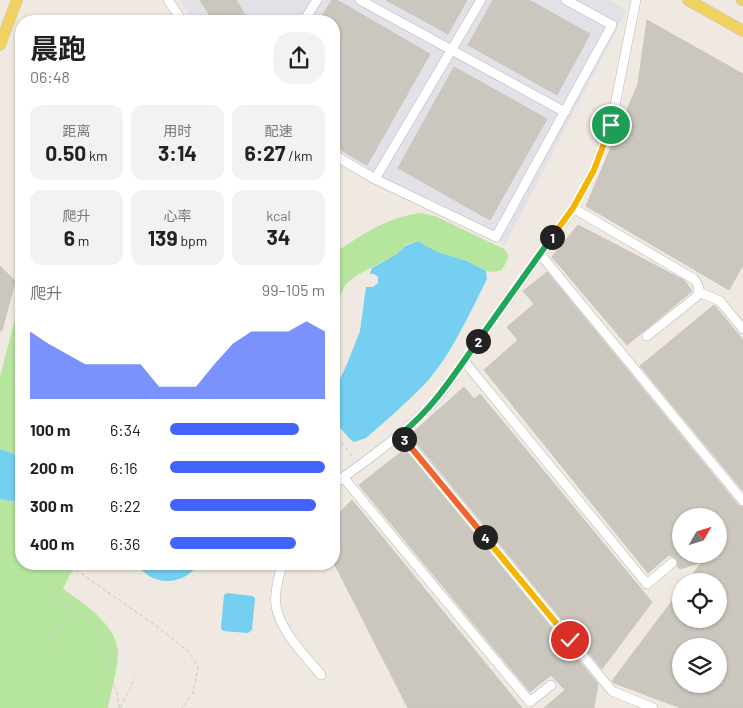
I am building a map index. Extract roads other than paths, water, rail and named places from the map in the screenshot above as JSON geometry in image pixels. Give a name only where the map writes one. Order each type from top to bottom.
[{"type":"main road","points":[[0,45],[17,0]]},
{"type":"main road","points":[[688,0],[743,31]]},
{"type":"street","points":[[168,0],[178,15]]},
{"type":"street","points":[[308,15],[317,0]]},
{"type":"street","points":[[360,0],[565,112]]},
{"type":"street","points":[[375,179],[481,0]]},
{"type":"street","points":[[340,159],[375,179],[496,237],[612,25],[566,0]]},
{"type":"street","points":[[340,479],[401,434],[420,418],[437,399],[573,208],[594,170],[611,125],[636,0]]},
{"type":"street","points":[[573,208],[694,279],[699,286],[700,292],[696,298],[647,336]]},
{"type":"street","points":[[540,254],[743,501]]},
{"type":"street","points":[[700,292],[720,301],[743,329]]},
{"type":"street","points":[[464,361],[646,584],[672,563]]},
{"type":"street","points":[[401,434],[612,691],[653,708]]},
{"type":"street","points":[[343,477],[530,702],[551,685]]},
{"type":"street","points":[[280,570],[276,606],[288,635],[321,675]]},
{"type":"water","points":[[418,241],[437,252],[467,261],[486,271],[487,279],[459,333],[434,373],[418,391],[373,432],[366,438],[354,442],[340,428],[340,379],[360,331],[366,287],[373,287],[378,283],[378,277],[370,274],[372,268],[397,254],[405,246]]},
{"type":"water","points":[[0,449],[15,454],[15,502],[0,499]]},
{"type":"water","points":[[141,570],[193,570],[190,574],[172,581],[150,577]]},
{"type":"water","points":[[227,593],[255,598],[252,630],[248,633],[223,631],[221,628],[224,595]]}]
